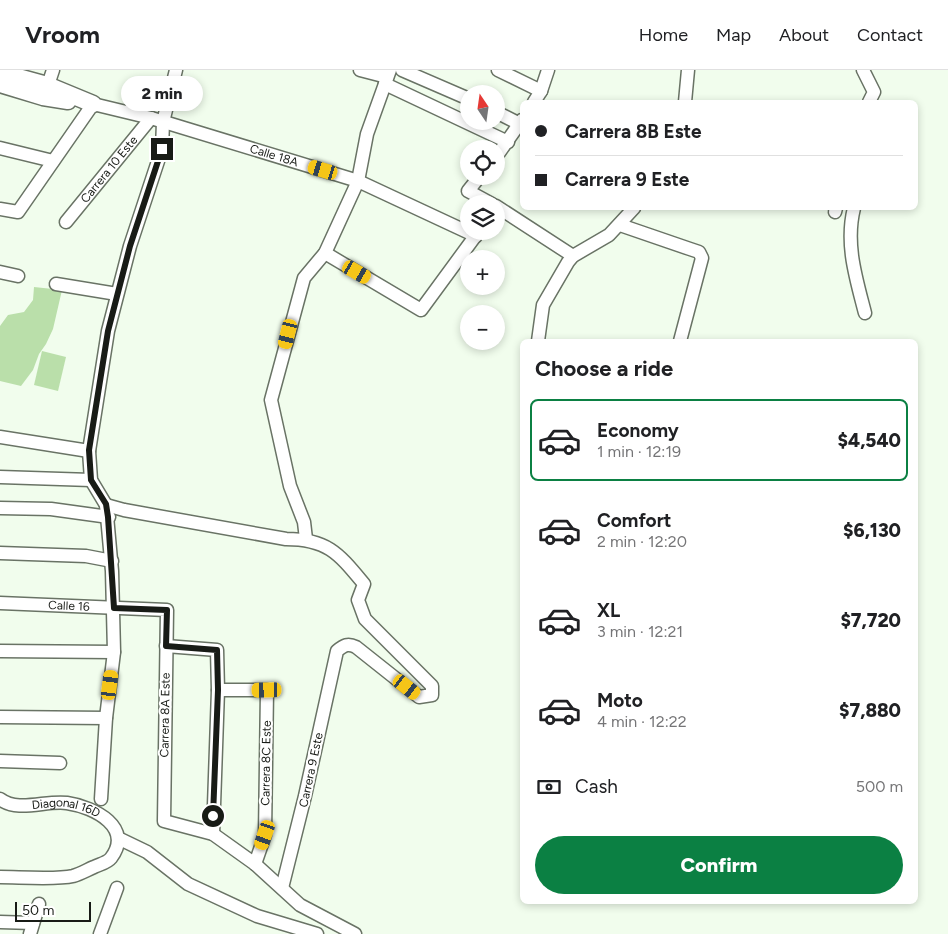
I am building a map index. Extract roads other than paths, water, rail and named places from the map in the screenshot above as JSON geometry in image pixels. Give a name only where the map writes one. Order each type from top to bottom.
[{"type":"main road","name":"Calle 18A","points":[[0,72],[48,84],[93,104]]},
{"type":"main road","name":"Calle 18A","points":[[0,84],[48,84]]},
{"type":"street","points":[[101,799],[106,718],[114,652],[114,608],[107,511],[91,480],[89,450],[108,331],[130,246],[162,149],[157,120],[176,70]]},
{"type":"street","points":[[360,70],[387,77],[508,142]]},
{"type":"street","points":[[402,70],[460,95]]},
{"type":"street","points":[[498,70],[542,91]]},
{"type":"street","points":[[535,100],[542,91],[548,70]]},
{"type":"street","points":[[685,100],[688,70]]},
{"type":"street","points":[[863,70],[874,92],[870,100]]},
{"type":"street","points":[[0,508],[124,510],[286,539],[306,539],[304,522],[290,486],[271,400],[304,278],[325,253],[358,181],[367,134],[387,77]]},
{"type":"street","points":[[0,209],[18,212],[93,104]]},
{"type":"street","name":"Calle 18A","points":[[93,104],[157,120],[358,181],[460,226]]},
{"type":"street","points":[[505,116],[520,122]]},
{"type":"street","name":"Carrera 10 Este","points":[[66,222],[157,120]]},
{"type":"street","points":[[505,146],[520,124]]},
{"type":"street","points":[[0,148],[53,161]]},
{"type":"street","points":[[473,185],[468,191],[475,195]]},
{"type":"street","points":[[538,339],[543,305],[559,274],[573,256],[609,235],[632,210]]},
{"type":"street","points":[[854,210],[850,235],[855,274],[865,313]]},
{"type":"street","points":[[505,213],[573,256]]},
{"type":"street","points":[[620,225],[699,252],[702,258],[701,266],[681,339]]},
{"type":"street","points":[[325,253],[421,310],[472,240]]},
{"type":"street","points":[[0,272],[18,276]]},
{"type":"street","points":[[56,284],[118,294]]},
{"type":"street","points":[[0,437],[89,450]]},
{"type":"street","points":[[0,477],[91,480]]},
{"type":"street","name":"Carrera 9 Este","points":[[282,888],[305,796],[337,651],[343,646],[350,644],[419,697],[432,696],[432,686],[365,619],[358,600],[364,584],[345,561],[330,549],[306,539]]},
{"type":"street","points":[[0,553],[86,556],[112,561]]},
{"type":"street","name":"Calle 16","points":[[0,603],[167,610]]},
{"type":"street","name":"Carrera 8A Este","points":[[167,610],[164,821],[213,834]]},
{"type":"street","points":[[166,646],[217,650],[218,690],[213,834],[255,864],[300,905],[355,934]]},
{"type":"street","points":[[0,651],[114,652]]},
{"type":"street","name":"Carrera 8C Este","points":[[218,690],[267,690],[265,835],[255,864]]},
{"type":"street","points":[[0,717],[106,718]]},
{"type":"street","points":[[0,761],[60,763]]},
{"type":"street","name":"Diagonal 16D","points":[[0,798],[5,803],[22,805],[68,803],[98,813],[113,825],[120,839],[147,852],[188,884],[257,916],[316,934]]},
{"type":"street","points":[[0,877],[71,876],[109,861],[118,848],[120,839]]},
{"type":"street","points":[[100,934],[117,888]]},
{"type":"street","points":[[0,922],[31,929],[39,904]]}]
